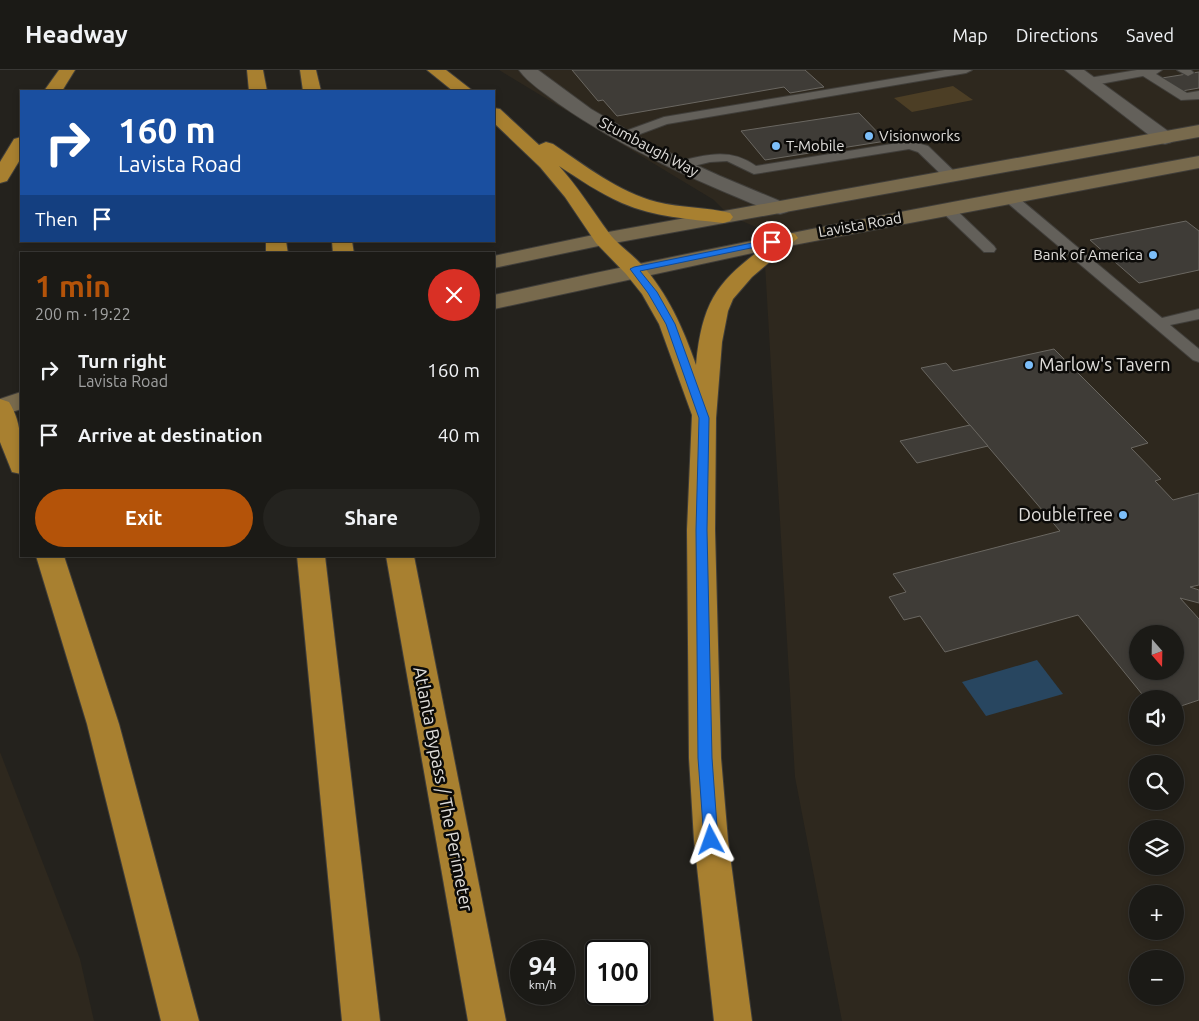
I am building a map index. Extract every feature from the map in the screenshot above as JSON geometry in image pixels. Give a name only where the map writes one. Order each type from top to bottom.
[{"type":"highway","points":[[55,90],[67,70]]},
{"type":"highway","points":[[255,70],[258,90]]},
{"type":"highway","points":[[308,70],[312,90]]},
{"type":"highway","points":[[435,70],[463,90]]},
{"type":"highway","points":[[495,114],[624,197],[669,210],[723,217]]},
{"type":"highway","points":[[495,114],[547,163],[573,194],[603,239],[634,269],[652,292],[670,324],[704,418]]},
{"type":"highway","points":[[0,177],[20,145]]},
{"type":"highway","points":[[733,1021],[713,859],[705,758],[701,530],[704,418],[710,342],[716,311],[724,297],[744,272],[788,238]]},
{"type":"highway","points":[[0,408],[20,463]]},
{"type":"highway","points":[[50,557],[103,724],[180,1021]]},
{"type":"highway","points":[[311,557],[361,1021]]},
{"type":"highway","name":"Atlanta Bypass / The Perimeter","points":[[400,557],[488,1021]]},
{"type":"main road","name":"Lavista Road","points":[[495,262],[603,239],[1199,131]]},
{"type":"main road","points":[[1165,138],[1199,162]]},
{"type":"main road","name":"Lavista Road","points":[[495,302],[634,269],[788,238],[1199,162]]},
{"type":"main road","points":[[0,408],[20,400]]},
{"type":"main road","points":[[0,408],[20,404]]},
{"type":"street","name":"Stumbaugh Way","points":[[527,70],[550,90],[624,136],[710,180],[780,208]]},
{"type":"street","points":[[1073,70],[1165,138]]},
{"type":"lane","points":[[624,136],[664,121],[966,70]]},
{"type":"lane","points":[[1089,82],[1151,71],[1186,97],[1199,94]]},
{"type":"lane","points":[[681,165],[726,156],[742,160],[754,170],[910,144],[923,149],[952,177]]},
{"type":"lane","points":[[1009,197],[1197,354]]},
{"type":"lane","points":[[947,209],[989,249]]},
{"type":"lane","points":[[1159,323],[1199,314]]},
{"type":"shaded area","points":[[499,70],[1199,70],[1199,1021],[842,1021],[795,777],[763,230],[730,216],[714,200]]},
{"type":"shaded area","points":[[953,86],[973,100],[912,112],[894,98]]},
{"type":"shaded area","points":[[0,752],[80,959],[94,1021],[0,1021]]},
{"type":"water","points":[[1037,660],[1063,694],[986,716],[962,682]]},
{"type":"building","points":[[572,70],[805,70],[824,87],[790,93],[784,87],[617,116],[603,100],[598,101]]},
{"type":"building","points":[[1199,72],[1199,88],[1182,91],[1162,78]]},
{"type":"building","points":[[859,113],[886,141],[765,160],[741,131]]},
{"type":"building","name":"Bank of America","points":[[1186,221],[1199,231],[1199,270],[1139,283],[1090,240]]},
{"type":"building","name":"DoubleTree","points":[[1054,349],[1148,443],[1131,448],[1161,479],[1155,481],[1173,500],[1199,493],[1199,585],[1190,587],[1199,590],[1199,603],[1180,598],[1199,619],[1199,700],[1184,705],[1184,690],[1139,690],[1131,680],[1184,680],[1184,625],[1129,625],[1129,678],[1078,615],[945,652],[920,616],[904,620],[889,597],[906,592],[893,574],[1060,531],[921,368],[946,363],[953,371]]},
{"type":"building","points":[[970,425],[988,446],[917,463],[900,441]]},
{"type":"place","name":"Visionworks","points":[[869,136]]},
{"type":"place","name":"T-Mobile","points":[[776,146]]},
{"type":"place","name":"Bank of America","points":[[1153,255]]},
{"type":"place","name":"Marlow's Tavern","points":[[1029,365]]},
{"type":"place","name":"DoubleTree","points":[[1123,515]]},
{"type":"route","points":[[711,840],[705,758],[701,530],[704,418],[670,324],[652,292],[634,269],[772,242]]}]
